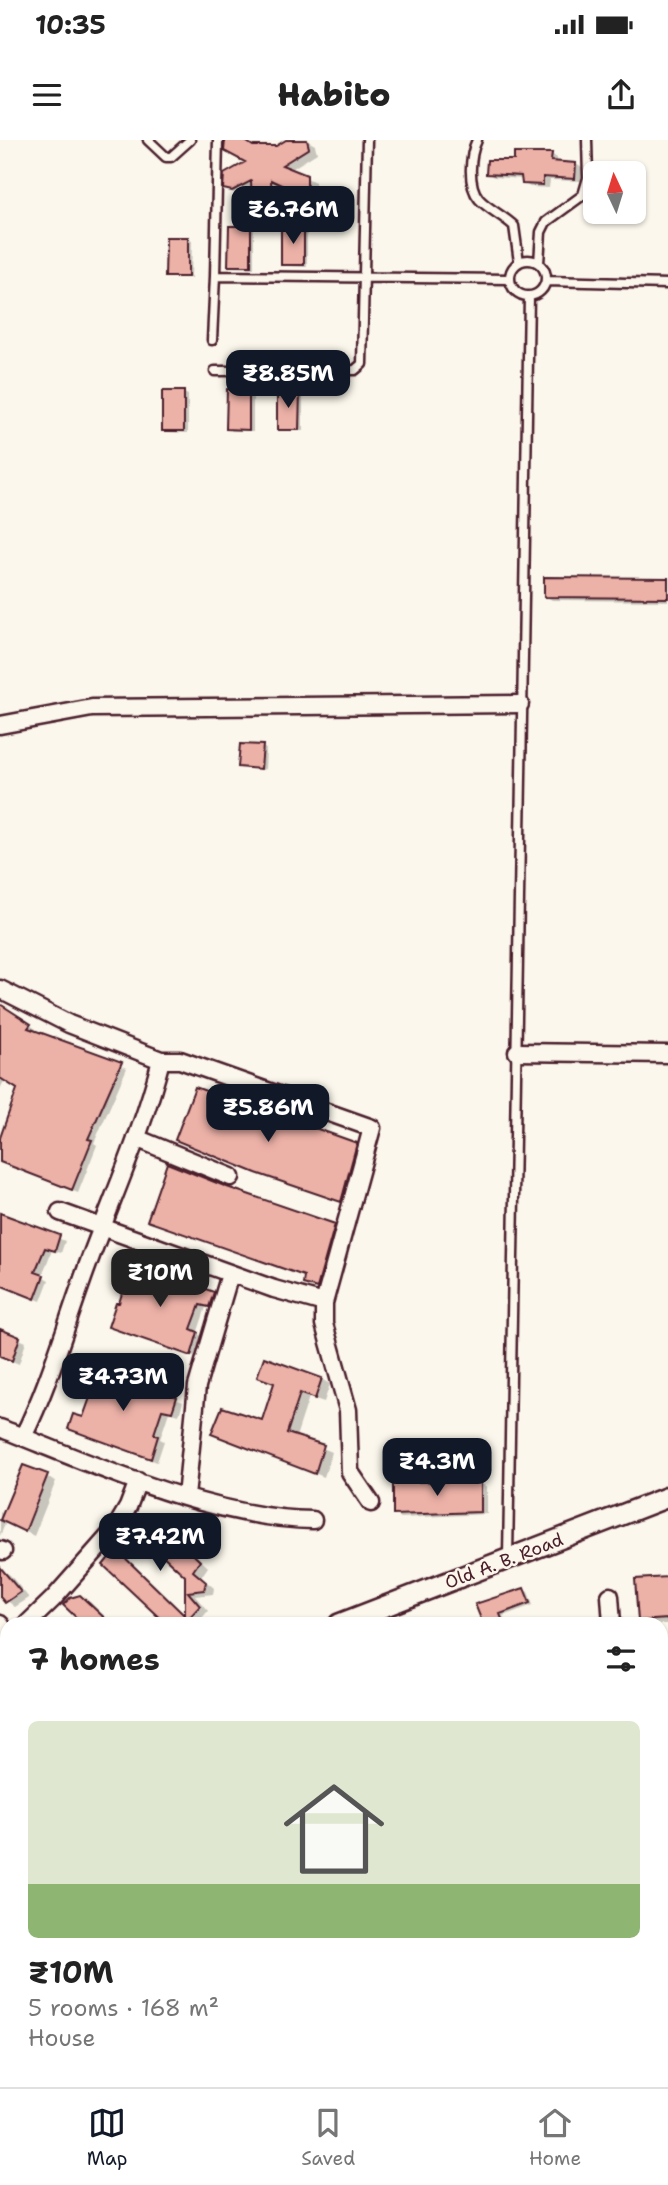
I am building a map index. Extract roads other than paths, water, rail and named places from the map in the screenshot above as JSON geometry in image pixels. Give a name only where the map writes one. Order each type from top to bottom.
[{"type":"street","points":[[0,724],[92,708],[520,704]]},
{"type":"street","points":[[0,989],[69,1024],[161,1060],[180,1060],[372,1129],[324,1303],[324,1324],[348,1410],[350,1472],[371,1503]]},
{"type":"street","points":[[517,1052],[668,1054]]},
{"type":"street","points":[[23,1437],[54,1364],[153,1092],[161,1060]]},
{"type":"street","points":[[136,1138],[231,1177]]},
{"type":"street","points":[[61,1212],[230,1274],[324,1303]]},
{"type":"street","points":[[186,1497],[197,1386],[230,1274]]},
{"type":"street","points":[[0,1428],[138,1481],[218,1507],[284,1520],[313,1520]]},
{"type":"street","points":[[34,1617],[115,1529],[128,1507],[138,1481]]},
{"type":"street","name":"Old A. B. Road","points":[[357,1617],[668,1497]]},
{"type":"street","points":[[611,1596],[612,1617]]},
{"type":"lane","points":[[148,140],[166,157],[171,158],[190,140]]},
{"type":"lane","points":[[212,340],[218,140]]},
{"type":"lane","points":[[215,371],[355,370],[362,364],[367,140]]},
{"type":"lane","points":[[477,140],[472,151],[472,180],[475,191],[479,199],[514,226],[519,262]]},
{"type":"lane","points":[[539,263],[541,232],[546,222],[583,195],[588,178],[587,140]]},
{"type":"lane","points":[[529,260],[539,263],[545,271],[546,281],[540,291],[523,296],[514,289],[510,279],[512,269],[519,262],[529,260]]},
{"type":"lane","points":[[215,276],[510,279]]},
{"type":"lane","points":[[546,281],[668,284]]},
{"type":"lane","points":[[508,1560],[520,704],[529,296]]}]
